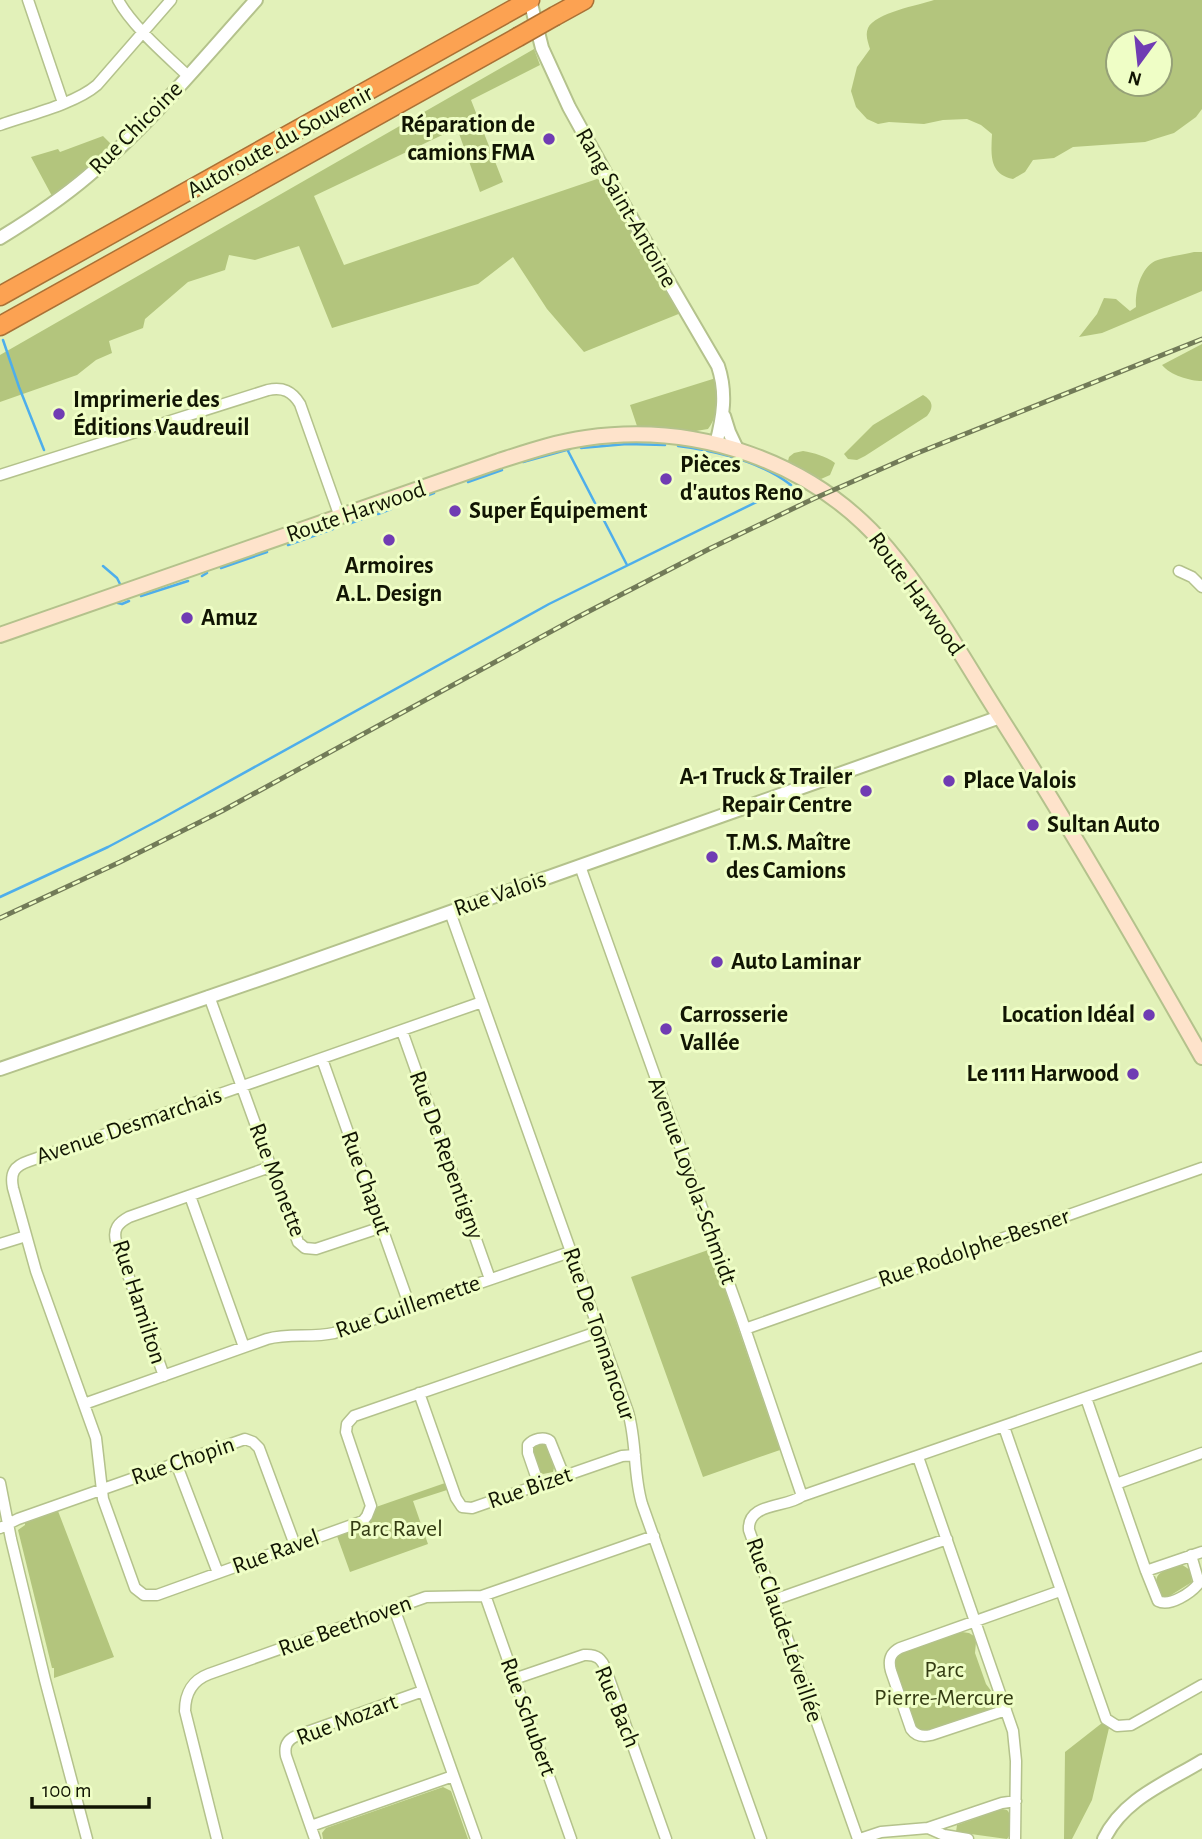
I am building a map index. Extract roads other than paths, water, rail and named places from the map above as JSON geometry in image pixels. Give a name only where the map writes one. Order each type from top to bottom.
[{"type":"highway","name":"Autoroute du Souvenir","points":[[0,296],[530,0]]},
{"type":"highway","name":"Autoroute du Souvenir","points":[[0,326],[584,0]]},
{"type":"main road","name":"Route Harwood","points":[[0,635],[499,461],[575,440],[613,435],[673,436],[737,449],[772,462],[815,486],[853,514],[878,538],[920,592],[1075,837],[1202,1057]]},
{"type":"street","points":[[28,0],[63,103]]},
{"type":"street","points":[[118,0],[125,12],[188,76]]},
{"type":"street","points":[[0,125],[63,103],[92,89],[171,0]]},
{"type":"street","name":"Rue Chicoine","points":[[0,238],[41,212],[86,178],[127,140],[256,0]]},
{"type":"street","name":"Rang Saint-Antoine","points":[[530,0],[542,48],[569,107],[714,358],[722,381],[723,412],[716,443]]},
{"type":"street","points":[[0,475],[268,390],[280,389],[292,393],[300,404],[340,517]]},
{"type":"street","name":"Rang Saint-Antoine","points":[[723,412],[737,449]]},
{"type":"street","points":[[1179,571],[1192,577],[1202,587]]},
{"type":"street","name":"Rue Valois","points":[[0,1069],[1000,717]]},
{"type":"street","name":"Avenue Loyola-Schmidt","points":[[580,866],[803,1496]]},
{"type":"street","name":"Rue De Tonnancour","points":[[450,912],[629,1416],[634,1434],[639,1494],[761,1839]]},
{"type":"street","name":"Rue Monette","points":[[209,996],[300,1244],[305,1248],[320,1248],[382,1227]]},
{"type":"street","name":"Avenue Desmarchais","points":[[102,1489],[98,1446],[26,1236],[12,1179],[12,1173],[17,1166],[482,1002]]},
{"type":"street","name":"Rue De Repentigny","points":[[402,1031],[490,1279]]},
{"type":"street","name":"Rue Chaput","points":[[322,1059],[410,1307]]},
{"type":"street","name":"Rue Hamilton","points":[[164,1376],[117,1245],[115,1231],[119,1223],[129,1217],[270,1167]]},
{"type":"street","name":"Rue Rodolphe-Besner","points":[[745,1328],[1202,1168]]},
{"type":"street","points":[[190,1196],[244,1347]]},
{"type":"street","points":[[0,1244],[26,1236]]},
{"type":"street","name":"Rue Guillemette","points":[[84,1404],[280,1336],[334,1333],[570,1252]]},
{"type":"street","name":"Rue Ravel","points":[[102,1489],[103,1499],[135,1588],[139,1593],[153,1596],[365,1519],[370,1503],[348,1438],[347,1424],[351,1418],[419,1392],[600,1331]]},
{"type":"street","name":"Rue Claude-Léveillée","points":[[859,1839],[748,1525],[754,1514],[1202,1357]]},
{"type":"street","name":"Rue Bizet","points":[[419,1392],[454,1492],[462,1507],[476,1506],[635,1455]]},
{"type":"street","points":[[1086,1398],[1146,1571],[1158,1601],[1162,1604],[1169,1603],[1199,1583],[1191,1555]]},
{"type":"street","points":[[1004,1427],[1103,1714],[1110,1723],[1121,1727],[1131,1726],[1202,1685]]},
{"type":"street","points":[[539,1485],[528,1453],[528,1445],[533,1441],[544,1438],[550,1441],[564,1476]]},
{"type":"street","name":"Rue Chopin","points":[[4,1526],[239,1439],[248,1439],[259,1448],[295,1545]]},
{"type":"street","points":[[1116,1484],[1202,1454]]},
{"type":"street","points":[[918,1457],[1013,1731],[1016,1753],[1015,1839]]},
{"type":"street","points":[[176,1463],[218,1573]]},
{"type":"street","points":[[0,1483],[4,1526],[87,1839]]},
{"type":"street","name":"Rue Beethoven","points":[[217,1839],[185,1711],[186,1698],[198,1679],[431,1596],[485,1595],[653,1536]]},
{"type":"street","points":[[774,1600],[947,1539]]},
{"type":"street","points":[[1146,1571],[1202,1552]]},
{"type":"street","points":[[1006,1710],[927,1736],[920,1735],[914,1732],[908,1719],[890,1666],[892,1654],[900,1648],[1060,1591]]},
{"type":"street","name":"Rue Schubert","points":[[485,1595],[571,1839]]},
{"type":"street","name":"Rue Mozart","points":[[394,1608],[476,1839]]},
{"type":"street","name":"Rue Bach","points":[[514,1679],[584,1656],[596,1656],[600,1659],[666,1839]]},
{"type":"street","name":"Rue Mozart","points":[[315,1839],[285,1753],[290,1740],[423,1691]]},
{"type":"street","points":[[1104,1839],[1115,1819],[1135,1800],[1202,1761]]},
{"type":"street","points":[[311,1826],[453,1776]]},
{"type":"street","points":[[859,1839],[881,1832],[928,1828],[1002,1803],[1016,1801]]},
{"type":"street","points":[[928,1828],[944,1835],[968,1839]]},
{"type":"waterway","points":[[3,340],[44,450]]},
{"type":"waterway","points":[[581,448],[627,444],[665,445]]},
{"type":"waterway","points":[[0,897],[159,820],[549,604],[791,485],[752,463],[678,446]]},
{"type":"waterway","points":[[567,449],[627,565]]},
{"type":"waterway","points":[[523,462],[570,449]]},
{"type":"waterway","points":[[468,482],[502,470]]},
{"type":"waterway","points":[[418,499],[434,493]]},
{"type":"waterway","points":[[378,514],[391,509]]},
{"type":"waterway","points":[[351,523],[362,519]]},
{"type":"waterway","points":[[288,545],[333,529]]},
{"type":"waterway","points":[[221,568],[267,552]]},
{"type":"waterway","points":[[103,566],[120,584]]},
{"type":"waterway","points":[[202,576],[207,573]]},
{"type":"waterway","points":[[141,596],[188,581]]},
{"type":"waterway","points":[[118,603],[129,601]]},
{"type":"railway","points":[[0,918],[222,811],[574,619],[711,548],[915,454],[1202,339]]},
{"type":"place","name":"Réparation de camions FMA","points":[[549,139]]},
{"type":"place","name":"Imprimerie des Éditions Vaudreuil","points":[[59,414]]},
{"type":"place","name":"Pièces d'autos Reno","points":[[666,479]]},
{"type":"place","name":"Super Équipement","points":[[455,511]]},
{"type":"place","name":"Armoires A.L. Design","points":[[389,540]]},
{"type":"place","name":"Amuz","points":[[187,618]]},
{"type":"place","name":"Place Valois","points":[[949,781]]},
{"type":"place","name":"A-1 Truck & Trailer Repair Centre","points":[[866,791]]},
{"type":"place","name":"Sultan Auto","points":[[1033,825]]},
{"type":"place","name":"T.M.S. Maître des Camions","points":[[712,857]]},
{"type":"place","name":"Auto Laminar","points":[[717,962]]},
{"type":"place","name":"Location Idéal","points":[[1149,1015]]},
{"type":"place","name":"Carrosserie Vallée","points":[[666,1029]]},
{"type":"place","name":"Le 1111 Harwood","points":[[1133,1074]]},
{"type":"park label","name":"Parc Ravel","points":[[396,1529]]},
{"type":"park label","name":"Parc Pierre-Mercure","points":[[944,1684]]}]
